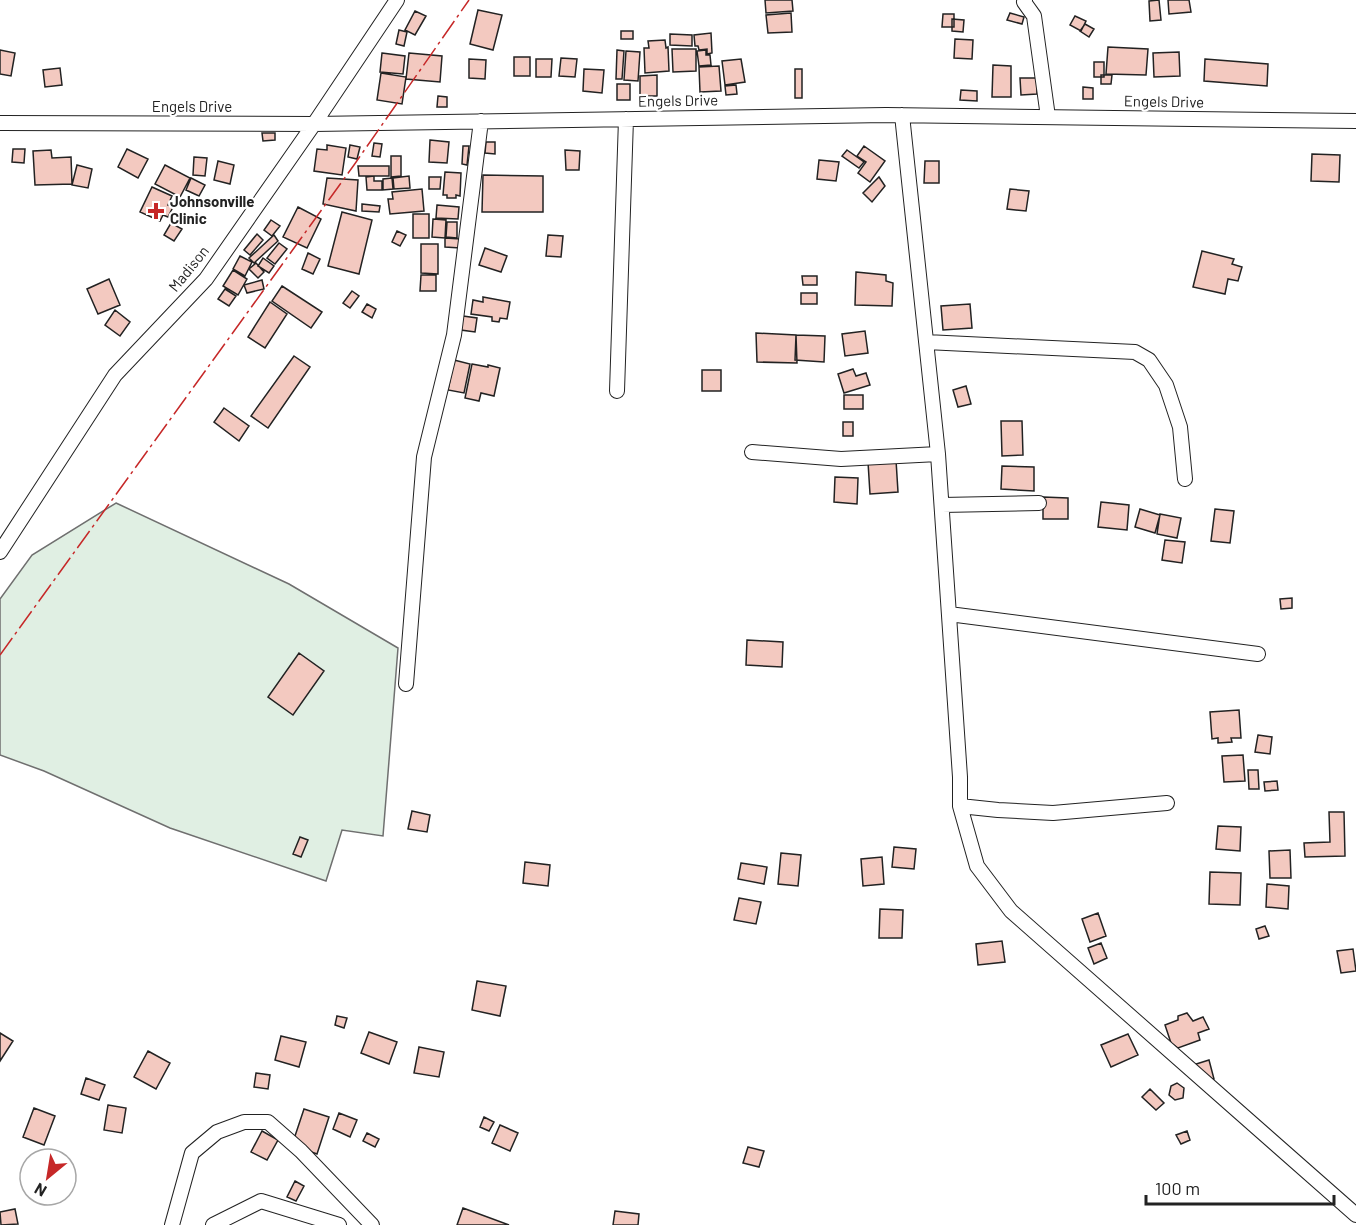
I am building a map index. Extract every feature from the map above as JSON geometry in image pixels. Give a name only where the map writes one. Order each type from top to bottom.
[{"type":"street","name":"Madison","points":[[0,552],[115,375],[206,279],[397,0]]},
{"type":"street","points":[[1024,0],[1034,16],[1048,117]]},
{"type":"street","name":"Engels Drive","points":[[0,123],[314,124],[902,115],[1356,121]]},
{"type":"street","points":[[902,115],[938,454],[960,777],[960,806],[977,866],[1011,911],[1356,1215]]},
{"type":"street","points":[[617,391],[626,118]]},
{"type":"street","points":[[406,684],[424,457],[454,335],[481,121]]},
{"type":"street","points":[[926,342],[1135,352],[1149,360],[1166,385],[1180,427],[1185,478]]},
{"type":"street","points":[[752,452],[841,459],[938,454]]},
{"type":"street","points":[[942,506],[1039,503]]},
{"type":"street","points":[[949,614],[1258,654]]},
{"type":"street","points":[[960,806],[1053,813],[1167,803]]},
{"type":"street","points":[[172,1225],[192,1153],[217,1132],[244,1122],[268,1122],[301,1151],[372,1225]]},
{"type":"street","points":[[213,1225],[261,1201],[339,1225]]},
{"type":"green space","points":[[116,503],[289,584],[398,648],[383,836],[342,830],[326,881],[170,828],[44,771],[0,755],[0,599],[32,555]]},
{"type":"building","points":[[765,0],[792,0],[793,11],[766,13]]},
{"type":"building","points":[[1159,0],[1161,20],[1150,21],[1149,1]]},
{"type":"building","points":[[1168,0],[1189,0],[1191,12],[1169,14]]},
{"type":"building","points":[[478,10],[502,15],[493,50],[470,44]]},
{"type":"building","points":[[415,11],[426,16],[415,35],[405,30]]},
{"type":"building","points":[[791,13],[792,32],[768,33],[766,15]]},
{"type":"building","points":[[1010,13],[1024,17],[1022,24],[1007,20]]},
{"type":"building","points":[[943,14],[954,14],[954,27],[942,27]]},
{"type":"building","points":[[1075,16],[1086,21],[1081,31],[1070,25]]},
{"type":"building","points":[[952,19],[964,20],[963,32],[952,31]]},
{"type":"building","points":[[1085,24],[1094,29],[1089,37],[1080,31]]},
{"type":"building","points":[[399,30],[407,32],[404,46],[396,44]]},
{"type":"building","points":[[621,31],[633,31],[633,39],[621,39]]},
{"type":"building","points":[[711,33],[712,53],[707,54],[707,49],[699,50],[698,46],[695,46],[694,35]]},
{"type":"building","points":[[670,34],[692,35],[692,46],[670,45]]},
{"type":"building","points":[[955,39],[973,40],[972,59],[954,58]]},
{"type":"building","points":[[665,40],[666,48],[668,47],[669,71],[645,73],[644,48],[649,48],[648,41]]},
{"type":"building","points":[[1108,47],[1148,49],[1146,75],[1106,74]]},
{"type":"building","points":[[672,49],[696,49],[696,71],[673,72]]},
{"type":"building","points":[[0,50],[15,53],[11,76],[0,74]]},
{"type":"building","points":[[617,50],[624,51],[622,79],[616,79]]},
{"type":"building","points":[[706,50],[706,55],[710,55],[711,65],[699,66],[697,51]]},
{"type":"building","points":[[626,51],[640,52],[638,81],[624,80]]},
{"type":"building","points":[[1179,52],[1180,76],[1154,77],[1153,53]]},
{"type":"building","points":[[382,53],[405,56],[403,74],[380,72]]},
{"type":"building","points":[[409,53],[442,56],[440,82],[406,79]]},
{"type":"building","points":[[514,57],[530,57],[530,76],[514,76]]},
{"type":"building","points":[[561,58],[577,59],[575,77],[559,76]]},
{"type":"building","points":[[469,59],[486,60],[485,79],[469,78]]},
{"type":"building","points":[[536,59],[552,59],[551,77],[536,77]]},
{"type":"building","points":[[741,59],[745,82],[725,85],[722,61]]},
{"type":"building","points":[[1205,59],[1268,64],[1267,86],[1204,81]]},
{"type":"building","points":[[1094,62],[1104,62],[1104,77],[1094,77]]},
{"type":"building","points":[[993,65],[1011,66],[1011,97],[992,97]]},
{"type":"building","points":[[719,66],[721,91],[700,92],[699,67]]},
{"type":"building","points":[[60,68],[62,85],[45,87],[43,70]]},
{"type":"building","points":[[584,69],[604,70],[602,93],[583,91]]},
{"type":"building","points":[[795,69],[802,69],[802,98],[795,98]]},
{"type":"building","points":[[381,73],[406,77],[402,104],[377,100]]},
{"type":"building","points":[[657,75],[657,96],[640,96],[640,76]]},
{"type":"building","points":[[1101,75],[1112,75],[1111,84],[1101,84]]},
{"type":"building","points":[[1020,78],[1037,78],[1037,94],[1021,95]]},
{"type":"building","points":[[617,84],[630,84],[630,100],[617,100]]},
{"type":"building","points":[[736,85],[737,94],[726,95],[725,86]]},
{"type":"building","points":[[1083,87],[1093,88],[1093,99],[1083,99]]},
{"type":"building","points":[[961,90],[977,91],[977,101],[960,100]]},
{"type":"building","points":[[438,96],[447,97],[447,107],[437,107]]},
{"type":"building","points":[[262,133],[275,133],[275,140],[263,141]]},
{"type":"building","points":[[430,140],[449,142],[447,163],[429,162]]},
{"type":"building","points":[[486,142],[495,142],[495,154],[485,153]]},
{"type":"building","points":[[374,143],[382,144],[380,157],[372,156]]},
{"type":"building","points":[[327,145],[346,148],[342,175],[314,171],[317,149],[327,150]]},
{"type":"building","points":[[350,145],[360,147],[357,159],[348,157]]},
{"type":"building","points":[[463,146],[469,146],[467,165],[462,164]]},
{"type":"building","points":[[864,146],[885,161],[870,182],[858,173],[866,162],[857,156]]},
{"type":"building","points":[[13,149],[25,149],[24,163],[12,162]]},
{"type":"building","points":[[127,149],[148,159],[138,178],[118,167]]},
{"type":"building","points":[[51,150],[52,158],[71,157],[72,184],[35,185],[33,151]]},
{"type":"building","points":[[565,150],[580,151],[579,170],[566,170]]},
{"type":"building","points":[[847,150],[864,162],[859,168],[842,156]]},
{"type":"building","points":[[1312,154],[1340,155],[1339,182],[1311,181]]},
{"type":"building","points":[[391,156],[401,156],[401,176],[391,177]]},
{"type":"building","points":[[194,157],[207,158],[205,176],[193,175]]},
{"type":"building","points":[[819,160],[839,162],[836,181],[817,179]]},
{"type":"building","points":[[218,161],[234,165],[230,184],[214,180]]},
{"type":"building","points":[[925,161],[939,161],[939,183],[924,183]]},
{"type":"building","points":[[77,165],[92,169],[88,188],[72,185]]},
{"type":"building","points":[[165,165],[190,178],[180,197],[155,184]]},
{"type":"building","points":[[358,166],[389,166],[389,176],[359,176]]},
{"type":"building","points":[[445,172],[461,173],[460,196],[447,198],[447,195],[443,195]]},
{"type":"building","points":[[483,175],[543,176],[543,212],[482,212]]},
{"type":"building","points":[[374,176],[374,181],[382,181],[382,190],[367,190],[366,177]]},
{"type":"building","points":[[409,176],[410,188],[394,189],[393,178]]},
{"type":"building","points":[[429,177],[441,177],[440,189],[429,189]]},
{"type":"building","points":[[879,177],[885,186],[872,202],[863,193]]},
{"type":"building","points":[[191,178],[205,185],[199,196],[186,190]]},
{"type":"building","points":[[327,178],[358,180],[356,211],[323,204]]},
{"type":"building","points":[[392,178],[393,189],[383,190],[383,179]]},
{"type":"building","name":"Johnsonville Clinic","points":[[152,187],[172,196],[168,205],[173,207],[168,217],[163,215],[160,221],[140,212]]},
{"type":"building","points":[[422,189],[424,211],[390,214],[388,199],[393,199],[392,192]]},
{"type":"building","points":[[1010,189],[1029,191],[1026,211],[1007,209]]},
{"type":"building","points":[[362,204],[380,206],[379,212],[362,211]]},
{"type":"building","points":[[437,205],[459,207],[458,219],[436,218]]},
{"type":"building","points":[[298,207],[321,219],[307,248],[283,237]]},
{"type":"building","points":[[342,212],[372,220],[359,274],[328,266]]},
{"type":"building","points":[[413,214],[429,214],[429,238],[413,238]]},
{"type":"building","points":[[433,219],[446,220],[445,238],[432,237]]},
{"type":"building","points":[[271,220],[280,226],[272,236],[264,230]]},
{"type":"building","points":[[447,222],[457,222],[457,238],[446,237]]},
{"type":"building","points":[[171,223],[182,229],[174,241],[164,235]]},
{"type":"building","points":[[397,231],[406,235],[400,246],[392,242]]},
{"type":"building","points":[[257,234],[263,240],[250,255],[244,250]]},
{"type":"building","points":[[274,235],[278,241],[254,263],[249,258]]},
{"type":"building","points":[[548,235],[563,236],[561,257],[546,256]]},
{"type":"building","points":[[445,238],[461,239],[460,248],[445,247]]},
{"type":"building","points":[[279,243],[287,249],[275,264],[267,258]]},
{"type":"building","points":[[421,244],[438,244],[438,274],[421,273]]},
{"type":"building","points":[[485,248],[507,256],[501,272],[479,265]]},
{"type":"building","points":[[1202,251],[1234,259],[1232,264],[1242,267],[1238,281],[1228,279],[1225,294],[1193,287]]},
{"type":"building","points":[[308,253],[320,259],[313,274],[302,269]]},
{"type":"building","points":[[240,256],[252,262],[245,276],[233,269]]},
{"type":"building","points":[[263,258],[274,266],[269,273],[258,266]]},
{"type":"building","points":[[256,263],[264,272],[258,278],[249,269]]},
{"type":"building","points":[[233,270],[247,279],[238,295],[223,286]]},
{"type":"building","points":[[856,272],[886,275],[886,281],[893,283],[892,306],[855,305]]},
{"type":"building","points":[[421,275],[436,275],[436,291],[420,291]]},
{"type":"building","points":[[802,276],[817,276],[817,285],[803,285]]},
{"type":"building","points":[[109,279],[120,305],[98,314],[87,289]]},
{"type":"building","points":[[262,280],[264,289],[247,293],[244,285]]},
{"type":"building","points":[[282,286],[322,312],[311,328],[272,301]]},
{"type":"building","points":[[225,289],[236,296],[229,306],[218,299]]},
{"type":"building","points":[[352,291],[359,296],[350,308],[343,303]]},
{"type":"building","points":[[801,293],[817,293],[817,304],[801,304]]},
{"type":"building","points":[[483,297],[510,302],[507,319],[500,318],[499,322],[492,321],[492,317],[471,314],[473,300],[483,302]]},
{"type":"building","points":[[270,302],[287,314],[265,348],[248,337]]},
{"type":"building","points":[[367,304],[376,309],[372,318],[362,312]]},
{"type":"building","points":[[970,304],[972,328],[943,330],[941,306]]},
{"type":"building","points":[[115,310],[130,322],[120,336],[105,325]]},
{"type":"building","points":[[463,316],[477,318],[475,332],[461,330]]},
{"type":"building","points":[[865,331],[868,353],[845,356],[842,334]]},
{"type":"building","points":[[756,333],[796,335],[797,363],[757,362]]},
{"type":"building","points":[[796,335],[825,336],[824,362],[795,360]]},
{"type":"building","points":[[294,356],[310,367],[268,428],[251,416]]},
{"type":"building","points":[[454,360],[470,364],[464,393],[448,390]]},
{"type":"building","points":[[472,364],[500,368],[494,396],[481,393],[479,401],[465,398]]},
{"type":"building","points":[[853,369],[856,376],[866,373],[870,385],[844,393],[838,374]]},
{"type":"building","points":[[702,370],[721,370],[721,391],[702,391]]},
{"type":"building","points":[[966,386],[971,404],[958,407],[953,390]]},
{"type":"building","points":[[844,395],[863,395],[863,409],[844,409]]},
{"type":"building","points":[[224,408],[249,426],[239,441],[214,422]]},
{"type":"building","points":[[1001,421],[1022,421],[1023,455],[1002,456]]},
{"type":"building","points":[[843,422],[853,422],[853,436],[843,436]]},
{"type":"building","points":[[896,460],[898,492],[870,494],[868,462]]},
{"type":"building","points":[[1002,466],[1034,467],[1034,491],[1001,489]]},
{"type":"building","points":[[835,477],[858,478],[857,504],[834,502]]},
{"type":"building","points":[[1043,497],[1068,498],[1068,519],[1043,519]]},
{"type":"building","points":[[1101,502],[1129,505],[1127,530],[1098,527]]},
{"type":"building","points":[[1140,509],[1160,515],[1155,533],[1135,527]]},
{"type":"building","points":[[1215,509],[1234,511],[1230,543],[1211,541]]},
{"type":"building","points":[[1160,514],[1181,518],[1177,538],[1157,534]]},
{"type":"building","points":[[1165,540],[1185,542],[1182,563],[1162,560]]},
{"type":"building","points":[[1292,598],[1292,608],[1281,609],[1280,599]]},
{"type":"building","points":[[747,640],[783,642],[782,667],[746,665]]},
{"type":"building","points":[[299,653],[324,671],[293,715],[268,697]]},
{"type":"building","points":[[1239,710],[1241,738],[1231,738],[1232,742],[1218,743],[1218,738],[1212,739],[1210,712]]},
{"type":"building","points":[[1258,735],[1272,737],[1270,754],[1255,752]]},
{"type":"building","points":[[1243,755],[1245,781],[1224,782],[1222,756]]},
{"type":"building","points":[[1248,770],[1258,770],[1259,789],[1249,789]]},
{"type":"building","points":[[1277,781],[1278,790],[1265,791],[1264,782]]},
{"type":"building","points":[[412,811],[430,815],[427,832],[408,829]]},
{"type":"building","points":[[1329,812],[1344,812],[1345,856],[1305,857],[1304,843],[1330,842]]},
{"type":"building","points":[[1218,826],[1241,827],[1240,851],[1216,849]]},
{"type":"building","points":[[300,837],[308,840],[301,857],[293,854]]},
{"type":"building","points":[[894,847],[916,849],[914,869],[892,867]]},
{"type":"building","points":[[1290,850],[1291,878],[1270,878],[1269,851]]},
{"type":"building","points":[[781,853],[801,855],[798,886],[778,884]]},
{"type":"building","points":[[882,857],[884,884],[863,886],[861,859]]},
{"type":"building","points":[[525,862],[550,865],[548,886],[523,883]]},
{"type":"building","points":[[741,863],[767,867],[764,884],[738,879]]},
{"type":"building","points":[[1210,872],[1241,873],[1240,905],[1209,904]]},
{"type":"building","points":[[1267,884],[1289,886],[1288,909],[1266,907]]},
{"type":"building","points":[[739,898],[761,902],[756,924],[734,920]]},
{"type":"building","points":[[880,909],[903,910],[902,938],[879,938]]},
{"type":"building","points":[[1098,913],[1106,936],[1090,942],[1082,919]]},
{"type":"building","points":[[1265,926],[1269,936],[1259,939],[1256,929]]},
{"type":"building","points":[[1002,941],[1005,962],[978,965],[976,944]]},
{"type":"building","points":[[1101,943],[1107,958],[1094,964],[1088,948]]},
{"type":"building","points":[[1353,949],[1356,971],[1341,973],[1337,951]]},
{"type":"building","points":[[477,981],[506,986],[500,1016],[472,1010]]},
{"type":"building","points":[[1187,1013],[1193,1021],[1203,1017],[1209,1029],[1198,1033],[1200,1040],[1178,1048],[1171,1043],[1165,1025],[1178,1020],[1178,1016]]},
{"type":"building","points":[[337,1016],[347,1018],[344,1028],[335,1025]]},
{"type":"building","points":[[369,1032],[397,1042],[389,1064],[361,1053]]},
{"type":"building","points":[[0,1033],[13,1041],[0,1061]]},
{"type":"building","points":[[1128,1034],[1138,1055],[1111,1067],[1101,1045]]},
{"type":"building","points":[[281,1036],[306,1042],[299,1067],[275,1060]]},
{"type":"building","points":[[419,1047],[444,1052],[439,1077],[414,1073]]},
{"type":"building","points":[[148,1051],[170,1063],[156,1089],[134,1077]]},
{"type":"building","points":[[1209,1060],[1214,1079],[1200,1084],[1193,1065]]},
{"type":"building","points":[[256,1073],[270,1075],[268,1089],[254,1087]]},
{"type":"building","points":[[86,1078],[105,1085],[99,1100],[81,1094]]},
{"type":"building","points":[[1177,1083],[1184,1088],[1183,1098],[1175,1100],[1169,1095],[1171,1086]]},
{"type":"building","points":[[1150,1089],[1164,1103],[1156,1110],[1142,1097]]},
{"type":"building","points":[[108,1105],[126,1108],[122,1133],[104,1130]]},
{"type":"building","points":[[34,1108],[55,1116],[44,1145],[23,1137]]},
{"type":"building","points":[[304,1109],[329,1117],[317,1154],[292,1145]]},
{"type":"building","points":[[339,1113],[357,1120],[350,1137],[333,1129]]},
{"type":"building","points":[[484,1117],[494,1122],[489,1131],[480,1127]]},
{"type":"building","points":[[500,1125],[518,1133],[510,1151],[492,1143]]},
{"type":"building","points":[[262,1131],[278,1140],[267,1160],[251,1152]]},
{"type":"building","points":[[1187,1131],[1190,1140],[1181,1144],[1176,1135]]},
{"type":"building","points":[[367,1133],[379,1139],[375,1147],[363,1141]]},
{"type":"building","points":[[748,1147],[764,1151],[759,1167],[743,1163]]},
{"type":"building","points":[[295,1181],[304,1186],[296,1201],[287,1197]]},
{"type":"building","points":[[463,1208],[509,1225],[457,1225]]},
{"type":"building","points":[[15,1209],[18,1224],[1,1225],[0,1212]]},
{"type":"building","points":[[615,1211],[639,1214],[638,1225],[613,1225]]},
{"type":"power","points":[[0,655],[354,165],[469,0]]},
{"type":"place","name":"Johnsonville Clinic","points":[[156,211]]}]
